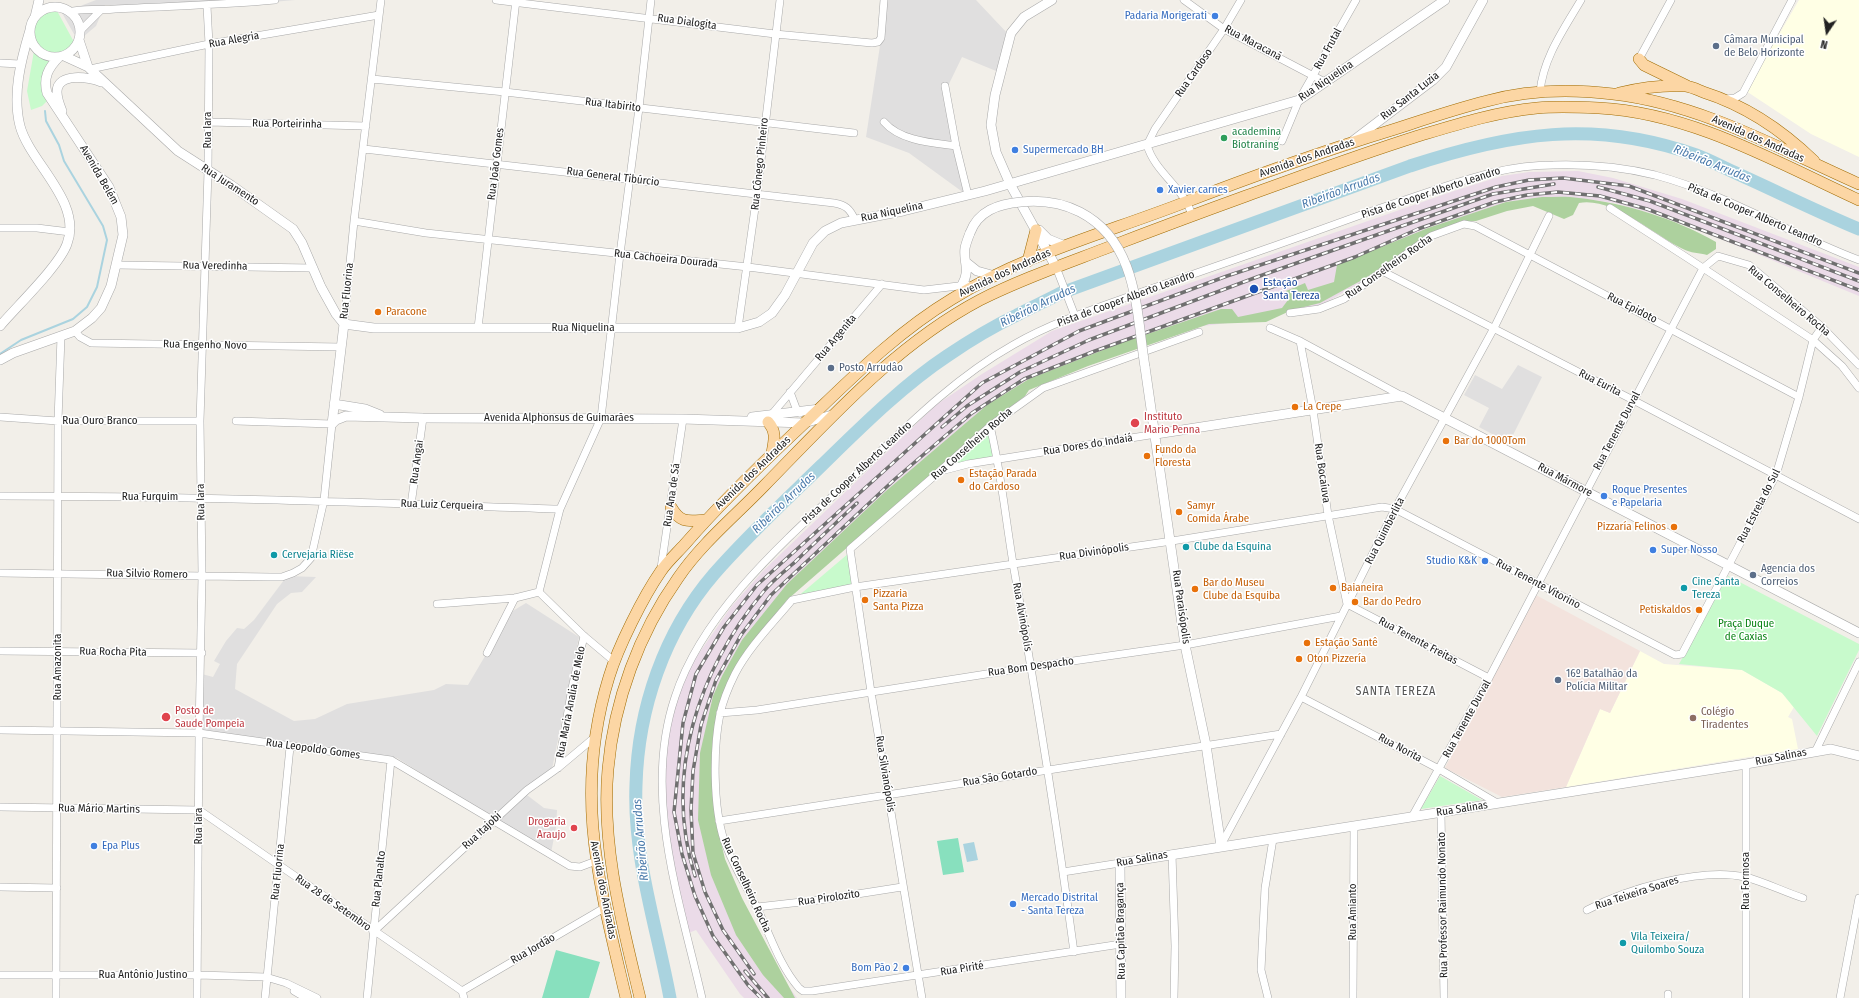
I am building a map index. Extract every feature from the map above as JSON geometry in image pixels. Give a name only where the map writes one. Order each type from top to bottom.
[{"type":"main road","points":[[1639,59],[1644,65],[1687,86],[1726,99],[1770,126],[1798,146],[1820,167]]},
{"type":"main road","points":[[1615,94],[1634,89],[1687,86]]},
{"type":"main road","name":"Avenida dos Andradas","points":[[626,998],[604,908],[596,861],[591,794],[595,737],[610,674],[634,620],[661,572],[706,520],[772,453],[903,333],[954,298],[978,284],[1047,252],[1351,142],[1486,101],[1540,92],[1615,94],[1671,105],[1724,123],[1859,184]]},
{"type":"main road","name":"Avenida dos Andradas","points":[[640,998],[610,858],[606,815],[608,767],[612,739],[631,667],[653,618],[679,575],[707,544],[836,413],[879,372],[925,335],[980,300],[1056,267],[1192,216],[1374,150],[1444,128],[1483,117],[1539,107],[1626,110],[1683,124],[1752,150],[1859,200]]},
{"type":"main road","points":[[1028,261],[1035,228]]},
{"type":"main road","points":[[954,298],[962,285]]},
{"type":"main road","points":[[770,418],[775,435],[772,453]]},
{"type":"main road","points":[[671,507],[677,517],[682,520],[706,520]]},
{"type":"main road","points":[[653,618],[661,572]]},
{"type":"main road","points":[[604,908],[610,903],[619,905]]},
{"type":"street","points":[[0,326],[57,262],[67,244],[70,232],[65,206],[55,186],[32,152],[20,124],[18,95],[20,64],[39,0]]},
{"type":"street","points":[[69,12],[80,8],[101,10],[207,6],[275,0]]},
{"type":"street","name":"Rua Fluorina","points":[[293,573],[302,568],[311,558],[324,500],[354,221],[381,0]]},
{"type":"street","name":"Rua Dialogita","points":[[496,0],[516,1],[649,17],[775,34],[872,43],[878,42],[880,38],[884,0]]},
{"type":"street","points":[[539,592],[560,509],[602,418],[620,254],[651,0]]},
{"type":"street","name":"Rua Cônego Pinheiro","points":[[738,328],[748,267],[780,0]]},
{"type":"street","points":[[1052,0],[1024,17],[1011,33],[998,83],[992,115],[991,130],[996,152],[1010,184],[1056,267],[1075,316]]},
{"type":"street","name":"Rua Maracanã","points":[[1184,0],[1224,29],[1325,82]]},
{"type":"street","name":"Rua Cardoso","points":[[1147,145],[1155,129],[1224,29],[1240,0]]},
{"type":"street","name":"Rua Niquelina","points":[[344,324],[374,328],[738,328],[758,322],[772,313],[813,243],[818,237],[841,223],[903,211],[1010,184],[1299,100],[1445,0]]},
{"type":"street","name":"Rua Santa Luzia","points":[[1351,142],[1433,80],[1446,67],[1483,0]]},
{"type":"street","points":[[1540,92],[1541,77],[1547,61],[1581,0]]},
{"type":"street","points":[[1639,59],[1671,0]]},
{"type":"street","points":[[1726,99],[1735,98],[1743,93],[1792,0]]},
{"type":"street","name":"Rua João Gomes","points":[[478,328],[487,239],[516,1]]},
{"type":"street","name":"Rua Frutal","points":[[1282,141],[1299,100],[1353,1]]},
{"type":"street","points":[[30,30],[33,43],[41,53],[50,57],[61,56],[75,46],[79,40],[80,30],[77,20],[69,12],[54,4],[41,11],[35,17]]},
{"type":"street","name":"Rua Iara","points":[[197,998],[199,733],[202,654],[200,421],[208,171],[209,44],[207,6]]},
{"type":"street","points":[[80,30],[101,10]]},
{"type":"street","name":"Rua Alegria","points":[[89,68],[209,44],[379,14]]},
{"type":"street","name":"Rua Juramento","points":[[79,40],[89,68]]},
{"type":"street","name":"Rua Juramento","points":[[61,56],[89,68],[178,151],[286,222],[293,229],[302,244],[312,268],[331,305],[344,324]]},
{"type":"street","name":"Avenida Belém","points":[[0,360],[13,353],[75,331],[92,318],[101,308],[111,286],[117,265],[123,235],[122,217],[117,203],[50,99],[45,86],[46,73],[61,56]]},
{"type":"street","points":[[0,63],[20,64]]},
{"type":"street","points":[[66,122],[57,92],[60,85],[66,80],[81,78],[95,79],[105,84]]},
{"type":"street","name":"Rua Itabirito","points":[[372,79],[505,92],[854,133]]},
{"type":"street","points":[[945,86],[956,146],[968,195]]},
{"type":"street","name":"Rua Porteirinha","points":[[208,122],[366,126]]},
{"type":"street","points":[[884,122],[899,133],[934,143],[956,146]]},
{"type":"street","points":[[1147,145],[1153,160],[1187,201],[1192,216]]},
{"type":"street","name":"Rua General Tibúrcio","points":[[364,149],[496,163],[840,204],[848,208],[854,220]]},
{"type":"street","name":"Pista de Cooper Alberto Leandro","points":[[702,998],[670,867],[661,805],[666,732],[675,696],[689,661],[713,623],[754,573],[792,534],[928,407],[960,380],[1014,344],[1075,316],[1398,201],[1486,173],[1520,166],[1563,165],[1614,168],[1652,174],[1691,186],[1859,260]]},
{"type":"street","name":"Rua Paraisópolis","points":[[962,285],[966,275],[967,263],[965,249],[975,222],[983,214],[1004,204],[1015,202],[1029,201],[1060,205],[1077,211],[1096,221],[1114,241],[1126,262],[1135,298],[1172,541],[1186,645],[1206,745],[1221,846]]},
{"type":"street","points":[[1610,208],[1813,340]]},
{"type":"street","name":"Rua Quimberlita","points":[[1221,846],[1301,697],[1340,616],[1395,509],[1494,328],[1549,216]]},
{"type":"street","name":"Rua Cachoeira Dourada","points":[[354,221],[426,232],[748,267],[924,290],[938,290],[962,285],[978,284]]},
{"type":"street","name":"Rua Conselheiro Rocha","points":[[1290,313],[1319,309],[1344,299],[1431,236],[1464,224]]},
{"type":"street","name":"Rua Epidoto","points":[[1464,224],[1475,226],[1671,328],[1799,397]]},
{"type":"street","points":[[0,228],[38,228],[70,232]]},
{"type":"street","points":[[1035,228],[1048,239],[1065,246]]},
{"type":"street","name":"Rua Conselheiro Rocha","points":[[1702,268],[1718,256],[1749,266],[1822,327],[1859,365]]},
{"type":"street","points":[[967,263],[977,271],[995,276]]},
{"type":"street","name":"Rua Veredinha","points":[[117,265],[312,268]]},
{"type":"street","name":"Rua Tenente Durval","points":[[1412,817],[1489,678],[1702,268]]},
{"type":"street","name":"Rua Eurita","points":[[1382,271],[1633,400],[1859,519]]},
{"type":"street","name":"Rua Argenita","points":[[770,418],[790,392],[882,284]]},
{"type":"street","name":"Rua Estrela do Sul","points":[[1682,654],[1776,475],[1799,397],[1813,340],[1822,327]]},
{"type":"street","name":"Rua Mármore","points":[[1270,328],[1300,341],[1402,396],[1859,633]]},
{"type":"street","name":"Rua Engenho Novo","points":[[75,331],[80,337],[91,343],[341,346]]},
{"type":"street","name":"Rua Conselheiro Rocha","points":[[850,549],[990,426],[1044,388],[1199,332]]},
{"type":"street","name":"Rua Amazonita","points":[[56,998],[58,421],[61,336]]},
{"type":"street","name":"Rua Conselheiro Rocha","points":[[1813,340],[1842,366],[1859,388]]},
{"type":"street","name":"Rua Bocaíuva","points":[[1300,341],[1313,410],[1328,515],[1347,604]]},
{"type":"street","points":[[790,392],[796,408],[800,413]]},
{"type":"street","name":"Rua Dores do Indaiá","points":[[940,471],[998,459],[1402,396]]},
{"type":"street","name":"Avenida Alphonsus de Guimarães","points":[[334,404],[364,409],[382,416]]},
{"type":"street","name":"Avenida Alphonsus de Guimarães","points":[[332,424],[336,420],[346,416],[423,418],[737,420],[770,418],[820,409]]},
{"type":"street","name":"Avenida Alphonsus de Guimarães","points":[[770,418],[804,423],[817,421],[836,413]]},
{"type":"street","name":"Rua Ouro Branco","points":[[0,417],[58,421],[200,421]]},
{"type":"street","name":"Rua Angai","points":[[411,505],[423,418]]},
{"type":"street","name":"Rua Ana de Sá","points":[[661,572],[683,419]]},
{"type":"street","points":[[236,421],[332,424]]},
{"type":"street","name":"Rua Alvinópolis","points":[[990,426],[998,459],[1013,564],[1048,770],[1074,952]]},
{"type":"street","name":"Rua Furquim","points":[[0,496],[200,497],[324,500]]},
{"type":"street","name":"Rua Luiz Cerqueira","points":[[324,500],[411,505],[560,509]]},
{"type":"street","name":"Rua Divinópolis","points":[[792,600],[855,587],[1172,541],[1328,515],[1382,507],[1395,509]]},
{"type":"street","name":"Rua Tenente Vitorino","points":[[1395,509],[1671,655],[1682,654]]},
{"type":"street","name":"Rua Silvianópolis","points":[[850,549],[902,887],[922,998]]},
{"type":"street","name":"Rua Silvio Romero","points":[[0,573],[271,577],[282,577],[293,573]]},
{"type":"street","points":[[437,604],[515,598],[539,592]]},
{"type":"street","points":[[539,592],[584,636],[615,662]]},
{"type":"street","points":[[487,654],[515,598]]},
{"type":"street","name":"Rua Conselheiro Rocha","points":[[792,600],[748,654],[736,673],[720,713],[715,795],[719,821],[730,854],[744,886],[757,907],[776,949],[796,985],[803,991]]},
{"type":"street","name":"Rua Tenente Freitas","points":[[1347,604],[1489,678]]},
{"type":"street","name":"Rua Bom Despacho","points":[[720,713],[757,710],[1031,666],[1186,645],[1340,616]]},
{"type":"street","name":"Rua Maria Analia de Melo","points":[[558,768],[572,688],[584,636]]},
{"type":"street","name":"Rua Rocha Pita","points":[[0,651],[202,654]]},
{"type":"street","points":[[1816,750],[1859,662]]},
{"type":"street","name":"Rua Norita","points":[[1301,697],[1439,769],[1497,803]]},
{"type":"street","name":"Rua Leopoldo Gomes","points":[[0,730],[199,733],[391,760],[570,866],[580,867],[596,861]]},
{"type":"street","name":"Rua São Gotardo","points":[[719,821],[1280,734]]},
{"type":"street","name":"Rua Itajobi","points":[[373,932],[527,790],[558,768],[595,737]]},
{"type":"street","name":"Rua Fluorina","points":[[265,998],[290,746]]},
{"type":"street","name":"Rua Salinas","points":[[1063,872],[1746,764],[1816,750],[1831,749],[1859,756]]},
{"type":"street","name":"Rua Planalto","points":[[367,998],[391,760]]},
{"type":"street","name":"Rua Formosa","points":[[1746,764],[1746,998]]},
{"type":"street","name":"Rua Mário Martins","points":[[0,807],[199,810]]},
{"type":"street","name":"Rua 28 de Setembro","points":[[199,810],[463,994]]},
{"type":"street","name":"Rua Professor Raimundo Nonato","points":[[1441,812],[1444,998]]},
{"type":"street","name":"Rua Amianto","points":[[1353,998],[1354,826]]},
{"type":"street","points":[[1268,998],[1261,970],[1265,888],[1273,839]]},
{"type":"street","points":[[1172,854],[1175,946],[1174,998]]},
{"type":"street","name":"Rua Capitão Bragança","points":[[1120,863],[1121,998]]},
{"type":"street","name":"Rua Teixeira Soares","points":[[1587,910],[1616,898],[1682,878],[1708,874],[1746,877],[1802,898]]},
{"type":"street","points":[[0,887],[57,888]]},
{"type":"street","name":"Rua Pirolozito","points":[[757,907],[819,900],[902,887]]},
{"type":"street","points":[[1840,998],[1859,898]]},
{"type":"street","name":"Rua Jordão","points":[[463,994],[604,908]]},
{"type":"street","name":"Rua Pirité","points":[[803,991],[812,991],[1121,944]]},
{"type":"street","name":"Rua Antônio Justino","points":[[0,975],[198,975],[266,977],[286,983],[317,998]]},
{"type":"street","name":"Rua Antônio Justino","points":[[286,983],[306,998]]},
{"type":"shaded area","points":[[96,0],[295,0],[215,7],[105,5],[96,26],[83,37],[74,34],[62,13]]},
{"type":"shaded area","points":[[887,0],[976,0],[1009,35],[1001,73],[962,57],[948,86],[964,193],[909,153],[866,137]]},
{"type":"shaded area","points":[[1799,0],[1859,0],[1859,157],[1811,134],[1746,91]]},
{"type":"shaded area","points":[[1578,171],[1613,178],[1682,199],[1859,267],[1859,296],[1689,226],[1615,203],[1585,199],[1518,206],[1473,220],[1394,257],[1363,281],[1320,306],[1236,322],[1203,326],[1114,356],[1027,389],[779,605],[718,704],[709,782],[721,866],[781,976],[797,998],[744,998],[740,994],[696,930],[686,934],[663,816],[664,744],[675,703],[693,662],[731,607],[763,571],[936,405],[982,374],[1052,331],[1454,191],[1502,176],[1529,172]]},
{"type":"shaded area","points":[[1518,365],[1542,377],[1509,443],[1479,427],[1489,408],[1464,395],[1475,375],[1502,389]]},
{"type":"shaded area","points":[[287,576],[316,577],[302,592],[291,593],[277,604],[237,664],[235,689],[294,721],[315,719],[347,704],[434,690],[446,684],[468,685],[511,612],[526,603],[579,637],[552,769],[523,792],[544,808],[557,810],[556,827],[551,853],[397,758],[202,731],[202,674],[213,677],[220,664],[214,661],[226,641],[237,628],[244,629],[254,620]]},
{"type":"shaded area","name":"16º Batalhão da Polícia Militar","points":[[1534,594],[1640,651],[1610,713],[1600,709],[1566,787],[1502,797],[1445,768]]},
{"type":"shaded area","name":"Colégio Tiradentes","points":[[1640,651],[1664,664],[1742,670],[1782,693],[1794,707],[1788,717],[1792,719],[1798,749],[1566,787],[1600,709],[1610,713]]},
{"type":"green space","points":[[56,9],[74,42],[63,52],[55,54],[41,50],[36,43],[33,30],[34,24],[41,15]]},
{"type":"green space","points":[[34,51],[41,57],[52,59],[45,69],[43,79],[47,101],[42,106],[31,110],[27,91]]},
{"type":"green space","points":[[1542,197],[1570,197],[1596,200],[1650,213],[1684,226],[1716,242],[1716,249],[1707,255],[1686,250],[1671,243],[1633,218],[1619,211],[1592,203],[1579,203],[1573,215],[1564,219],[1533,206],[1507,211],[1476,221],[1461,221],[1427,237],[1364,279],[1320,303],[1292,310],[1266,322],[1209,324],[1088,366],[1029,390],[1025,396],[989,424],[787,600],[754,643],[719,712],[713,780],[715,817],[725,859],[742,898],[795,998],[784,998],[763,975],[736,935],[711,875],[698,820],[700,753],[713,696],[722,676],[742,640],[787,584],[886,491],[987,405],[1029,379],[1121,343],[1221,309],[1232,309],[1238,317],[1282,308],[1288,300],[1286,291],[1305,283],[1308,290],[1334,282],[1337,265],[1428,228],[1506,202]]},
{"type":"green space","points":[[989,430],[995,456],[946,467]]},
{"type":"green space","points":[[849,553],[852,586],[796,598]]},
{"type":"green space","name":"Praça Duque de Caxias","points":[[1728,576],[1859,644],[1859,650],[1817,736],[1782,693],[1742,670],[1679,664]]},
{"type":"green space","points":[[1440,776],[1482,800],[1421,809]]},
{"type":"green space","points":[[958,838],[964,872],[943,875],[937,841]]},
{"type":"green space","points":[[556,950],[600,962],[589,998],[542,998]]},
{"type":"water","points":[[974,842],[978,860],[967,862],[963,844]]},
{"type":"waterway","points":[[0,354],[21,340],[73,319],[87,307],[97,287],[107,240],[103,226],[64,161],[59,145],[46,121],[45,111]]},
{"type":"waterway","name":"Ribeirão Arrudas","points":[[670,998],[642,866],[636,812],[638,756],[642,728],[648,700],[668,646],[696,597],[714,574],[753,532],[851,437],[914,380],[981,334],[1061,293],[1410,166],[1483,145],[1518,139],[1552,135],[1587,134],[1622,137],[1659,144],[1706,159],[1859,229]]},
{"type":"railway","points":[[761,998],[748,985],[713,936],[695,896],[682,854],[674,812],[683,723],[696,674],[724,627],[757,585],[982,383],[1079,331],[1227,276],[1496,187],[1529,180],[1563,178],[1629,186],[1859,273]]},
{"type":"railway","points":[[942,427],[967,406],[1020,372],[1089,340],[1257,277],[1493,194],[1554,184]]},
{"type":"railway","points":[[1598,187],[1650,201],[1859,281]]},
{"type":"railway","points":[[754,974],[723,930],[705,892],[693,853],[691,810],[693,771],[701,725],[716,680],[741,635],[771,595],[895,479],[972,413],[1024,379],[1095,351],[1355,257],[1418,229],[1495,202],[1527,195],[1558,192],[1600,196],[1647,209],[1859,290]]},
{"type":"railway","points":[[695,876],[686,838],[683,800],[685,762],[693,725],[705,689],[721,655],[741,622],[764,591],[857,503]]},
{"type":"railway","points":[[745,971],[768,998]]},
{"type":"place","name":"Padaria Morigerati","points":[[1215,16]]},
{"type":"place","name":"Câmara Municipal de Belo Horizonte","points":[[1716,46]]},
{"type":"place","name":"academina Biotraning","points":[[1224,138]]},
{"type":"place","name":"Supermercado BH","points":[[1015,150]]},
{"type":"place","name":"Xavier carnes","points":[[1160,190]]},
{"type":"place","name":"Estação Santa Tereza","points":[[1254,289]]},
{"type":"place","name":"Paracone","points":[[378,312]]},
{"type":"place","name":"Posto Arrudâo","points":[[831,368]]},
{"type":"place","name":"La Crepe","points":[[1295,407]]},
{"type":"place","name":"Instituto Mario Penna","points":[[1135,423]]},
{"type":"place","name":"Bar do 1000Tom","points":[[1446,441]]},
{"type":"place","name":"Fundo da Floresta","points":[[1147,456]]},
{"type":"place","name":"Estação Parada do Cardoso","points":[[961,480]]},
{"type":"place","name":"Roque Presentes e Papelaria","points":[[1604,496]]},
{"type":"place","name":"Samyr Comida Árabe","points":[[1179,512]]},
{"type":"place","name":"Pizzaría Felinos","points":[[1674,527]]},
{"type":"place","name":"Clube da Esquina","points":[[1186,547]]},
{"type":"place","name":"Super Nosso","points":[[1653,550]]},
{"type":"place","name":"Cervejaria Riëse","points":[[274,555]]},
{"type":"place","name":"Studio K&K","points":[[1485,561]]},
{"type":"place","name":"Agencia dos Correios","points":[[1753,575]]},
{"type":"place","name":"Baianeira","points":[[1333,588]]},
{"type":"place","name":"Cine Santa Tereza","points":[[1684,588]]},
{"type":"place","name":"Bar do Museu Clube da Esquiba","points":[[1195,589]]},
{"type":"place","name":"Pizzaria Santa Pizza","points":[[865,600]]},
{"type":"place","name":"Bar do Pedro","points":[[1355,602]]},
{"type":"place","name":"Petiskaldos","points":[[1699,610]]},
{"type":"place","name":"Estação Santê","points":[[1307,643]]},
{"type":"place","name":"Oton Pizzería","points":[[1299,659]]},
{"type":"place","name":"16º Batalhão da Polícia Militar","points":[[1558,680]]},
{"type":"place","name":"Posto de Saude Pompeia","points":[[166,717]]},
{"type":"place","name":"Colégio Tiradentes","points":[[1693,718]]},
{"type":"place","name":"Drogaria Araujo","points":[[574,828]]},
{"type":"place","name":"Epa Plus","points":[[94,846]]},
{"type":"place","name":"Mercado Distrital - Santa Tereza","points":[[1013,904]]},
{"type":"place","name":"Vila Teixeira/ Quilombo Souza","points":[[1623,943]]},
{"type":"place","name":"Bom Pão 2","points":[[906,968]]},
{"type":"district","name":"SANTA TEREZA","points":[[1396,692]]}]
